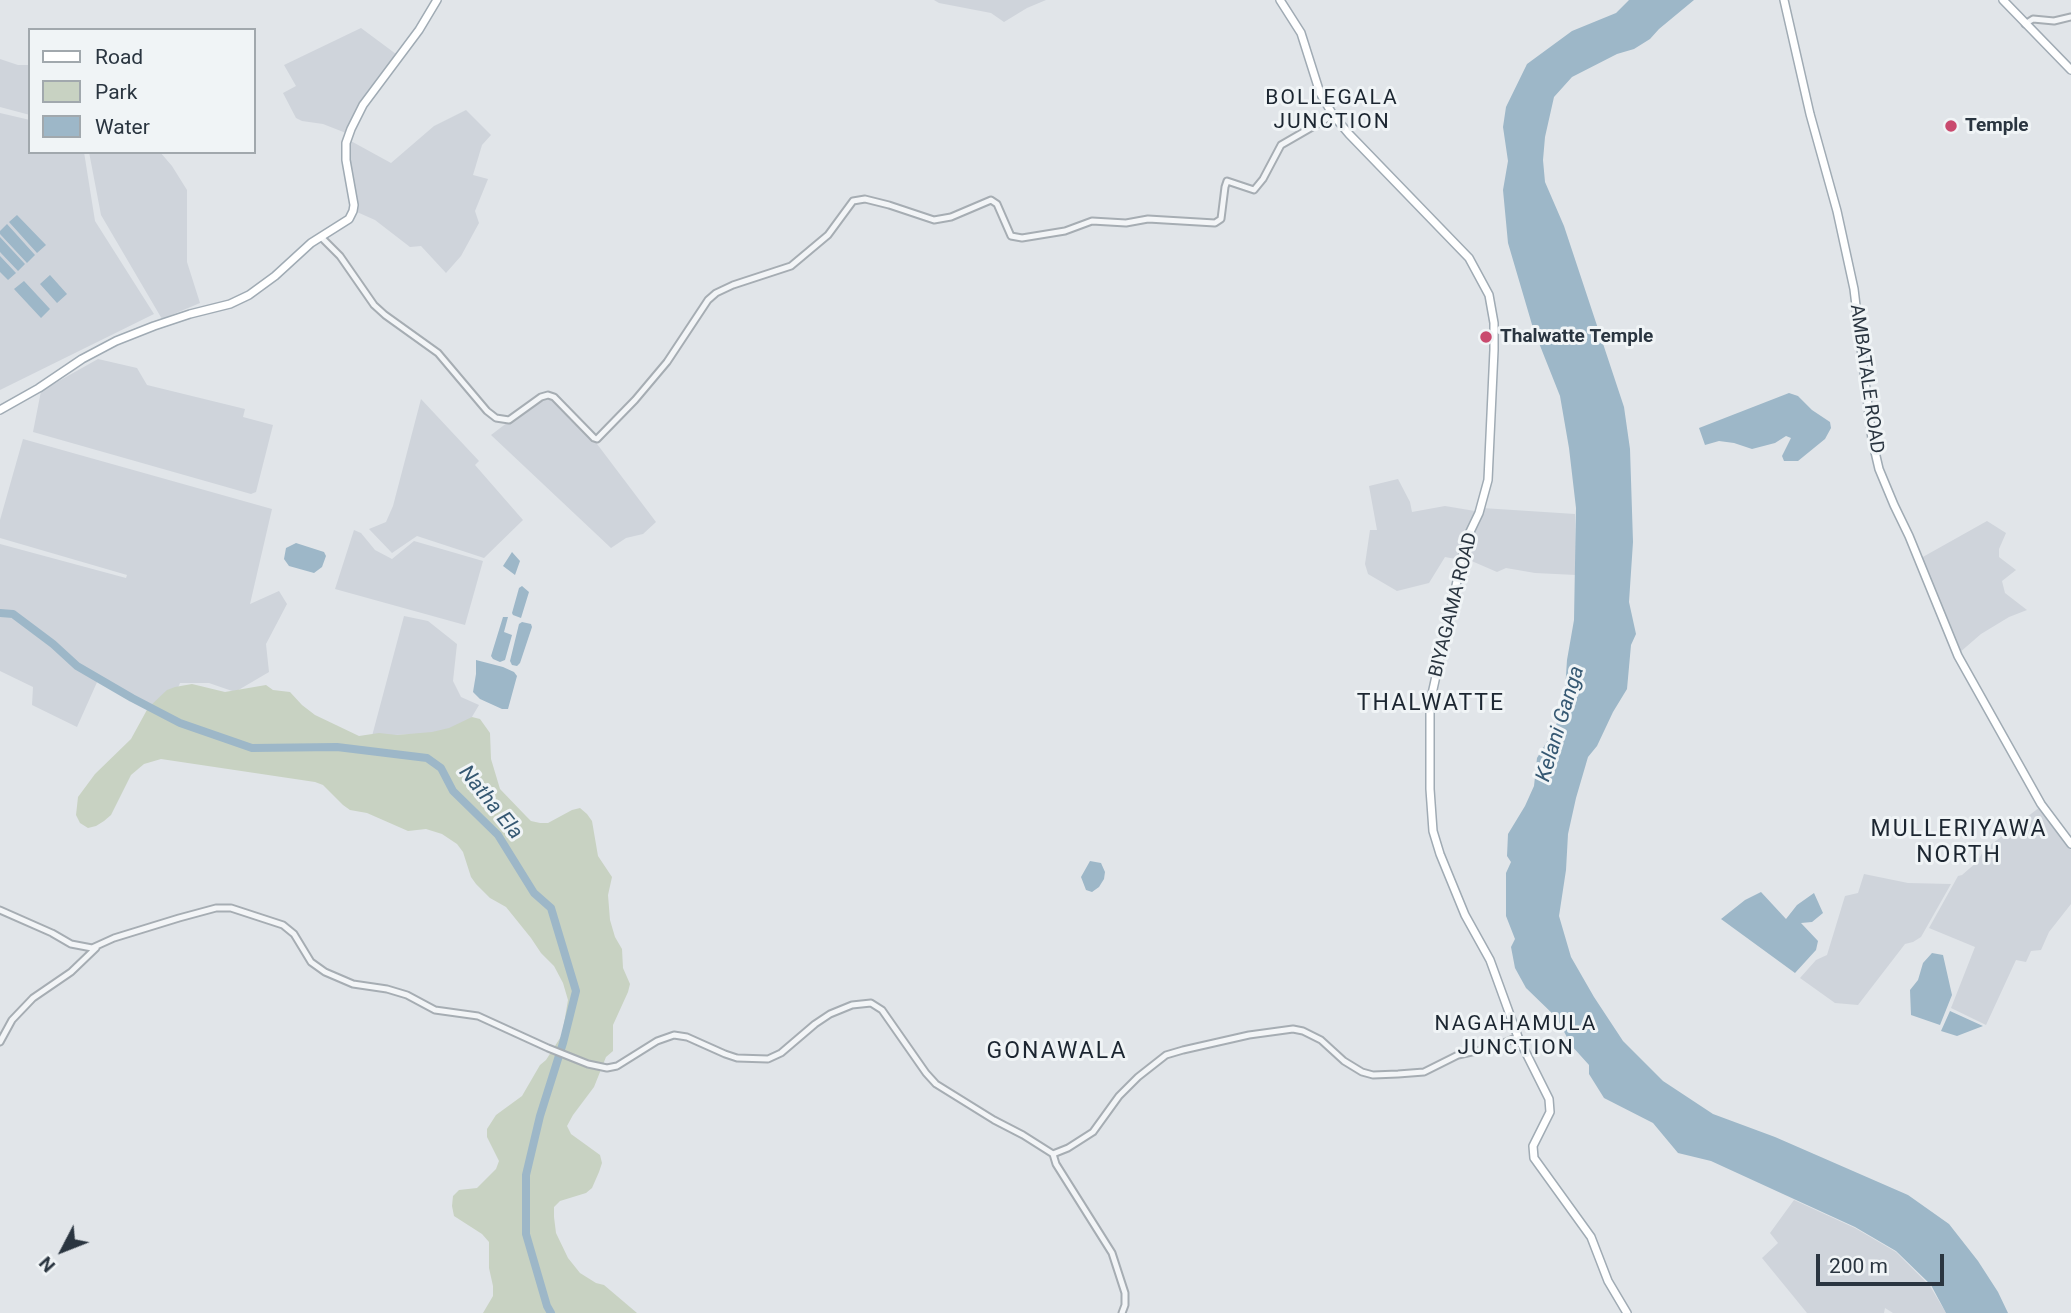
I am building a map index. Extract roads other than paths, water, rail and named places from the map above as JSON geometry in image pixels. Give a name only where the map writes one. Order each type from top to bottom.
[{"type":"main road","points":[[0,410],[116,341],[190,314],[230,304],[249,295],[321,236],[345,222],[353,211],[354,198],[346,152],[351,129],[376,85],[425,21],[437,0]]},
{"type":"main road","name":"BIYAGAMA ROAD","points":[[1280,0],[1301,33],[1320,93],[1333,114],[1349,134],[1469,258],[1489,295],[1494,323],[1494,352],[1488,480],[1463,554],[1430,703],[1433,831],[1465,915],[1495,972],[1518,1037],[1546,1091],[1551,1107],[1534,1146],[1534,1158],[1591,1237],[1608,1281],[1627,1313]]},
{"type":"main road","name":"AMBATALE ROAD","points":[[1784,0],[1854,289],[1872,439],[1879,469],[1958,656],[2041,804],[2071,844]]},
{"type":"main road","points":[[2003,0],[2071,70]]},
{"type":"street","points":[[2025,24],[2033,19],[2054,20],[2071,17]]},
{"type":"street","points":[[321,236],[340,256],[374,304],[385,315],[438,352],[487,411],[496,418],[509,420],[548,395],[554,397],[597,439],[653,380],[701,310],[716,293],[791,266],[828,235],[853,201],[865,199],[934,220],[951,217],[991,200],[997,204],[1011,236],[1022,239],[1065,231],[1092,221],[1126,223],[1147,219],[1215,223],[1221,219],[1227,181],[1254,190],[1263,180],[1281,145],[1333,114]]},
{"type":"street","points":[[0,910],[77,946],[92,948],[114,938],[178,918],[216,908],[231,908],[283,925],[294,934],[311,962],[324,972],[354,984],[397,992],[439,1011],[478,1016],[556,1051],[595,1066],[611,1068],[657,1041],[679,1035],[730,1056],[751,1060],[768,1059],[830,1014],[852,1005],[871,1003],[885,1014],[936,1084],[1053,1154],[1056,1164],[1112,1253],[1125,1293],[1122,1313]]},
{"type":"street","points":[[0,1042],[12,1020],[33,998],[71,972],[98,946]]},
{"type":"street","points":[[1053,1154],[1089,1135],[1119,1096],[1138,1077],[1166,1055],[1183,1050],[1257,1033],[1293,1029],[1321,1040],[1344,1061],[1373,1075],[1424,1072],[1458,1055],[1495,1047],[1518,1037]]},
{"type":"water","name":"Kelani Ganga","points":[[1629,0],[1694,0],[1650,39],[1572,77],[1554,97],[1543,160],[1545,182],[1564,226],[1624,407],[1630,449],[1633,542],[1629,602],[1636,634],[1631,645],[1627,689],[1597,746],[1588,757],[1576,798],[1568,834],[1559,916],[1571,957],[1594,997],[1623,1041],[1663,1081],[1713,1114],[1775,1137],[1908,1195],[1949,1224],[1978,1261],[2008,1313],[1946,1313],[1931,1285],[1896,1251],[1855,1227],[1711,1161],[1678,1153],[1653,1123],[1604,1098],[1589,1074],[1589,1065],[1571,1045],[1557,1018],[1526,988],[1515,968],[1511,947],[1515,939],[1506,916],[1506,873],[1511,862],[1507,856],[1508,834],[1534,786],[1537,758],[1554,730],[1564,705],[1567,660],[1574,620],[1576,508],[1560,396],[1533,328],[1508,243],[1503,190],[1508,161],[1503,127],[1506,107],[1527,64],[1572,31],[1616,13]]},
{"type":"water","points":[[17,215],[46,245],[37,253],[9,222]]},
{"type":"water","points":[[7,224],[35,255],[27,263],[0,234]]},
{"type":"water","points":[[0,237],[25,264],[18,271],[0,252]]},
{"type":"water","points":[[0,256],[16,273],[8,280],[0,272]]},
{"type":"water","points":[[50,275],[67,294],[57,303],[40,284]]},
{"type":"water","points":[[24,281],[50,309],[41,318],[14,289]]},
{"type":"water","points":[[1789,393],[1798,396],[1830,422],[1831,428],[1825,439],[1798,461],[1784,461],[1782,456],[1791,438],[1786,436],[1775,443],[1752,449],[1719,441],[1705,445],[1699,428]]},
{"type":"water","points":[[296,543],[324,552],[326,556],[322,567],[314,573],[289,566],[284,559],[286,548]]},
{"type":"water","points":[[512,552],[520,561],[515,575],[503,566]]},
{"type":"water","points":[[522,586],[529,592],[521,618],[512,613],[519,588]]},
{"type":"water","points":[[503,617],[508,617],[504,632],[512,635],[505,660],[500,662],[491,656]]},
{"type":"water","points":[[519,624],[531,624],[532,627],[517,666],[510,661]]},
{"type":"water","points":[[476,660],[503,667],[517,676],[508,709],[480,699],[473,692]]},
{"type":"water","points":[[1090,861],[1101,863],[1105,872],[1099,887],[1092,892],[1086,890],[1081,877]]},
{"type":"water","points":[[1761,892],[1786,919],[1797,905],[1814,893],[1823,913],[1812,922],[1801,923],[1818,941],[1816,950],[1795,973],[1721,919],[1745,900]]},
{"type":"water","points":[[1932,953],[1943,955],[1952,995],[1940,1025],[1911,1015],[1910,990],[1918,980],[1923,963]]},
{"type":"water","points":[[1950,1011],[1983,1026],[1957,1036],[1941,1031]]},
{"type":"waterway","name":"Natha Ela","points":[[0,613],[13,614],[77,666],[132,698],[180,723],[252,748],[337,747],[427,758],[441,768],[453,791],[498,835],[534,893],[551,908],[576,991],[526,1175],[526,1234],[551,1313]]},
{"type":"place","name":"Temple","points":[[1951,126]]},
{"type":"place","name":"Thalwatte Temple","points":[[1486,337]]},
{"type":"district","name":"BOLLEGALA JUNCTION","points":[[1332,111]]},
{"type":"district","name":"THALWATTE","points":[[1431,704]]},
{"type":"district","name":"MULLERIYAWA NORTH","points":[[1959,843]]},
{"type":"district","name":"NAGAHAMULA JUNCTION","points":[[1516,1037]]},
{"type":"district","name":"GONAWALA","points":[[1057,1052]]}]
